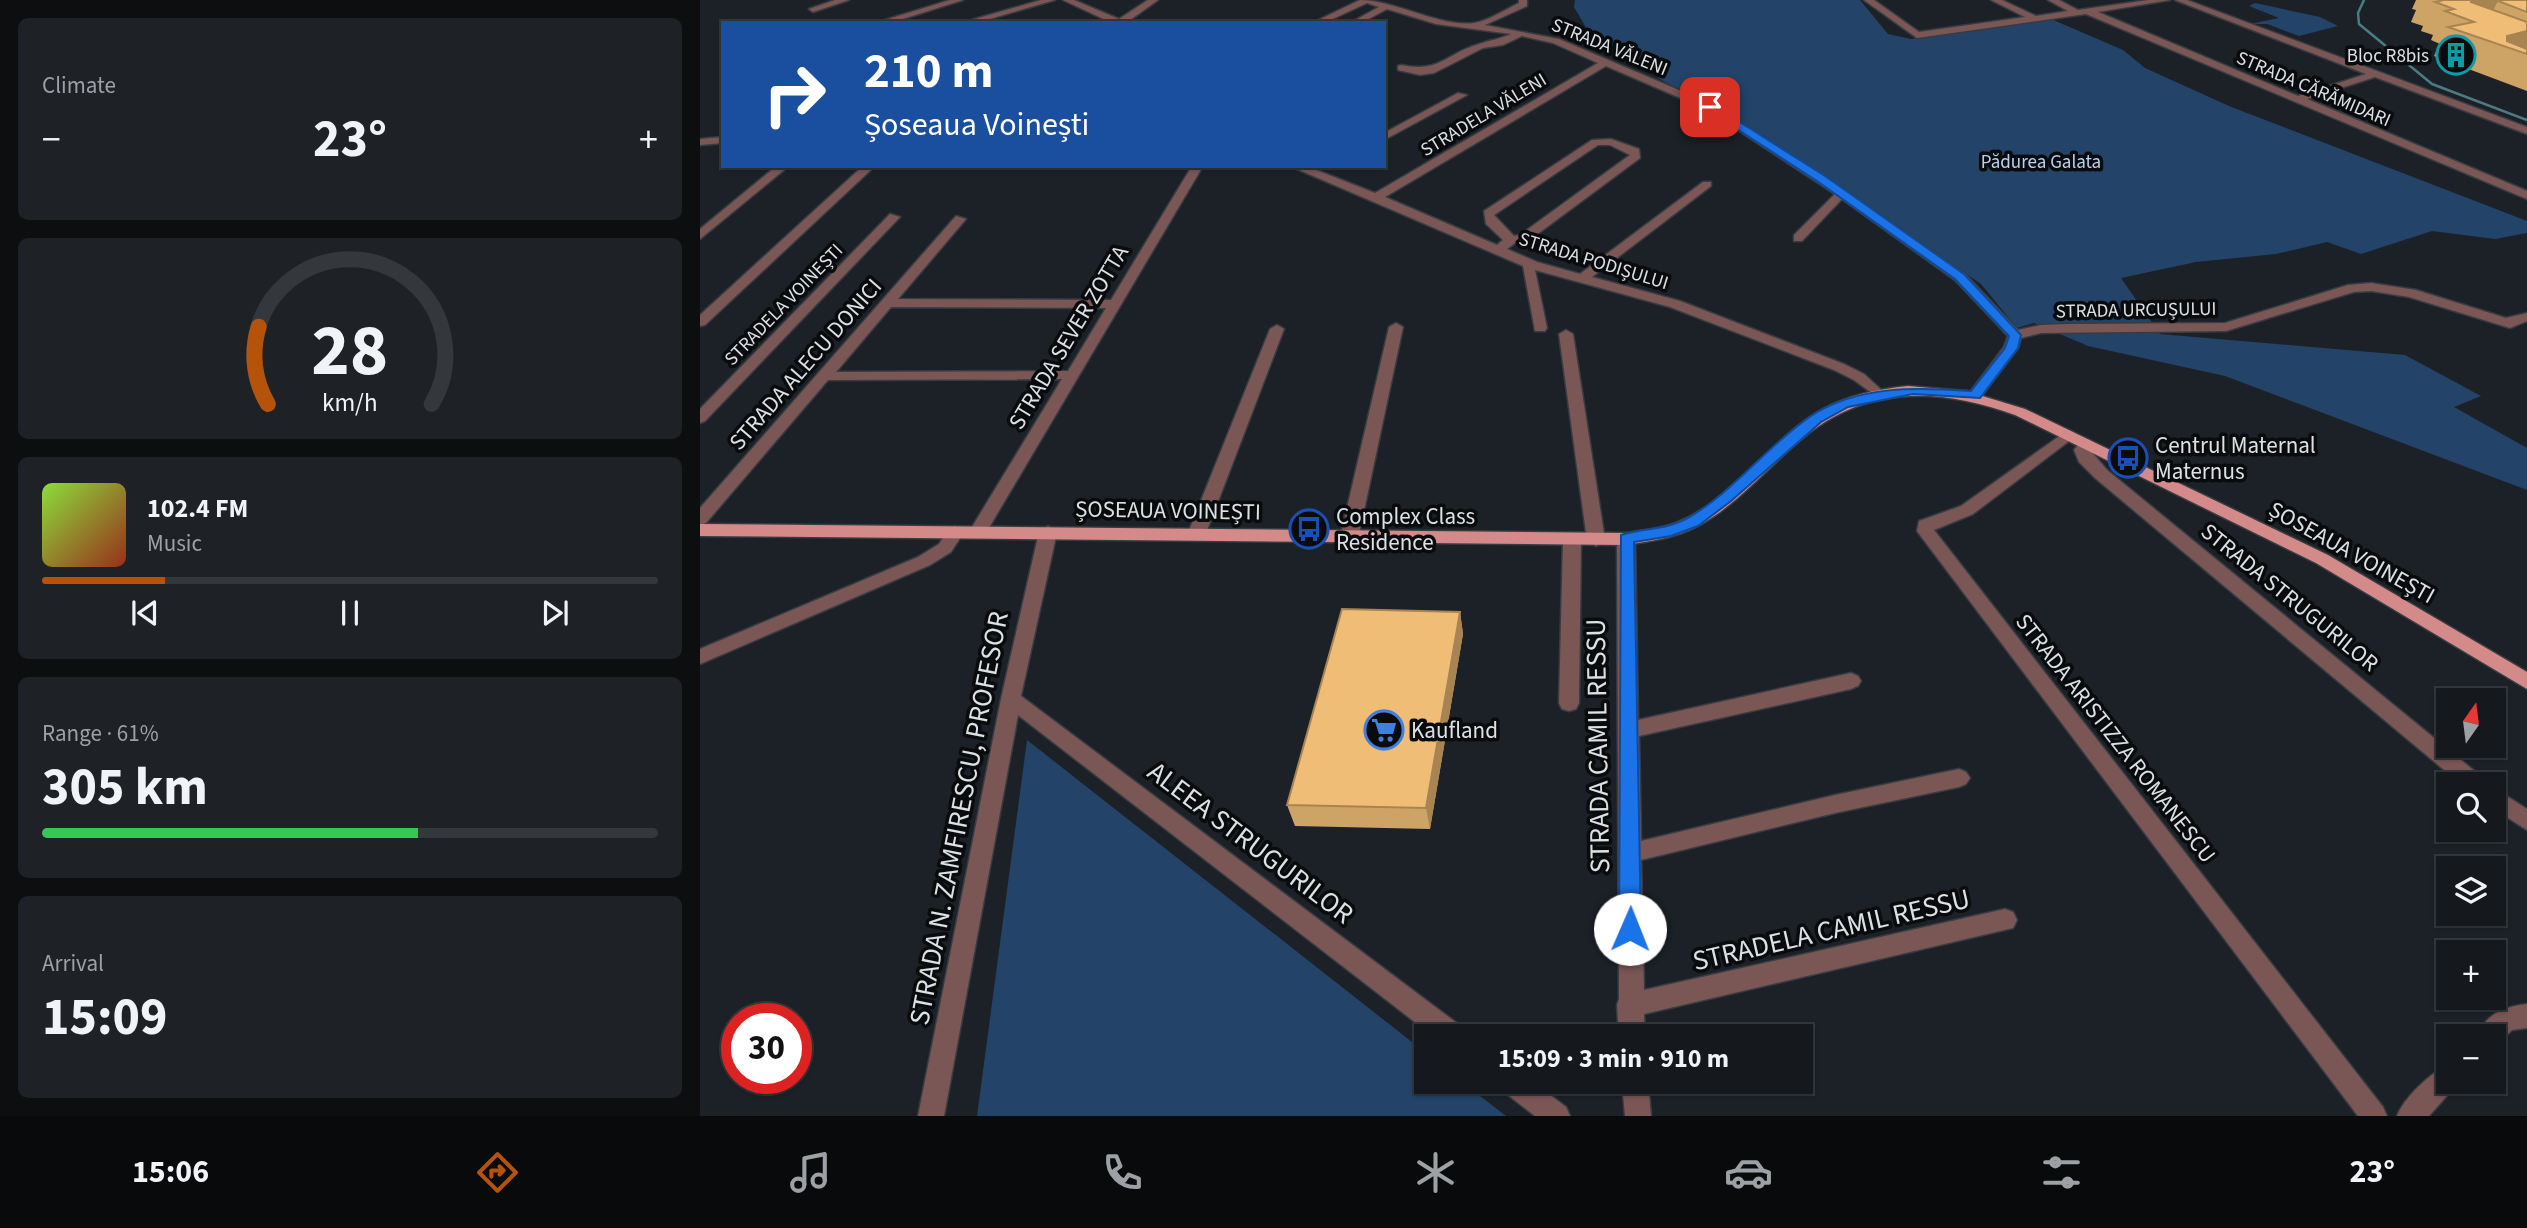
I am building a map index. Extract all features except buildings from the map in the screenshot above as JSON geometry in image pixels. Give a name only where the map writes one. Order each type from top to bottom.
[{"type":"main road","name":"ȘOSEAUA VOINEȘTI","points":[[700,530],[1350,534],[1572,540],[1626,538],[1671,531],[1692,522],[1726,498],[1816,419],[1844,404],[1880,395],[1930,389],[1975,395],[1996,401],[2087,444],[2322,559],[2527,681]]},
{"type":"street","points":[[813,9],[845,0]]},
{"type":"street","points":[[886,21],[960,0]]},
{"type":"street","points":[[972,21],[1051,0]]},
{"type":"street","points":[[1123,21],[1154,0]]},
{"type":"street","points":[[1320,21],[1366,0]]},
{"type":"street","name":"STRADA VĂLENI","points":[[1366,0],[1385,7],[1473,27],[1522,33],[1556,41],[1608,61],[1710,107],[1842,193],[1960,277],[2015,335]]},
{"type":"street","points":[[1473,27],[1524,4],[1523,0]]},
{"type":"street","points":[[1868,0],[1914,35],[2166,0]]},
{"type":"street","points":[[1995,0],[2036,19]]},
{"type":"street","name":"STRADA CĂRĂMIDARI","points":[[2052,0],[2527,195]]},
{"type":"street","points":[[2179,0],[2527,131]]},
{"type":"street","points":[[1075,1],[1116,21]]},
{"type":"street","points":[[1358,21],[1385,7]]},
{"type":"street","points":[[1401,68],[1431,71],[1481,46],[1500,43],[1522,33]]},
{"type":"street","name":"STRADELA VĂLENI","points":[[1376,197],[1608,61]]},
{"type":"street","points":[[2295,100],[2375,74]]},
{"type":"street","points":[[1386,136],[1462,95]]},
{"type":"street","points":[[700,142],[721,139]]},
{"type":"street","points":[[1498,250],[1511,240],[1524,238],[1636,156],[1635,151],[1611,142],[1596,142],[1488,214],[1490,221],[1511,240]]},
{"type":"street","points":[[700,322],[868,168]]},
{"type":"street","name":"STRADA SEVER ZOTTA","points":[[978,532],[1197,168]]},
{"type":"street","name":"STRADA PODIȘULUI","points":[[1300,168],[1376,197],[1532,265],[1693,310],[1859,377],[1880,395]]},
{"type":"street","points":[[1315,174],[1326,168]]},
{"type":"street","points":[[700,235],[778,170]]},
{"type":"street","points":[[1582,279],[1707,184]]},
{"type":"street","points":[[1798,238],[1842,193]]},
{"type":"street","name":"STRADELA VOINEȘTI","points":[[700,418],[894,217]]},
{"type":"street","name":"STRADA ALECU DONICI","points":[[700,519],[960,219]]},
{"type":"street","points":[[1532,265],[1528,268],[1541,328]]},
{"type":"street","name":"STRADA URCUȘULUI","points":[[2015,335],[2041,329],[2226,327],[2353,288],[2372,285],[2395,287],[2510,324],[2512,320],[2527,317]]},
{"type":"street","points":[[888,303],[1116,304]]},
{"type":"street","points":[[1350,534],[1396,327]]},
{"type":"street","points":[[1197,533],[1277,329]]},
{"type":"street","points":[[1566,334],[1596,540]]},
{"type":"street","points":[[1975,395],[2011,348],[2015,335]]},
{"type":"street","points":[[824,376],[1072,375]]},
{"type":"street","name":"STRADA ARISTIZZA ROMANESCU","points":[[2068,435],[1967,510],[1925,525],[1926,531],[2374,1116]]},
{"type":"street","name":"STRADA STRUGURILOR","points":[[2087,444],[2082,450],[2085,458],[2101,474],[2461,772]]},
{"type":"street","points":[[700,657],[923,561],[945,548],[956,532]]},
{"type":"street","name":"STRADA N. ZAMFIRESCU, PROFESOR","points":[[931,1116],[1011,699],[1048,532]]},
{"type":"street","name":"STRADA CAMIL RESSU","points":[[1626,538],[1631,1024]]},
{"type":"street","points":[[1569,703],[1572,540]]},
{"type":"street","points":[[1629,730],[1851,681]]},
{"type":"street","name":"ALEEA STRUGURILOR","points":[[1011,699],[1437,1024]]},
{"type":"street","points":[[1631,853],[1835,804],[1959,778]]},
{"type":"street","points":[[2506,806],[2527,821]]},
{"type":"street","name":"STRADELA CAMIL RESSU","points":[[1629,1005],[2005,920]]},
{"type":"street","points":[[2501,1024],[2506,1019],[2527,1016]]},
{"type":"street","points":[[2416,1114],[2436,1092]]},
{"type":"street","points":[[1528,1094],[1557,1116]]},
{"type":"street","points":[[1636,1094],[1638,1116]]},
{"type":"green space","name":"Pădurea Galata","points":[[1575,0],[1860,0],[1888,34],[1911,39],[2051,19],[2123,50],[2145,68],[2229,106],[2527,221],[2527,233],[2495,239],[2432,231],[2361,254],[2327,242],[2276,254],[2196,262],[2121,278],[2160,334],[2405,355],[2481,396],[2454,407],[2527,448],[2527,490],[2225,376],[2088,346],[2034,323],[2017,328],[1981,284],[1766,137],[1658,78],[1666,71],[1591,36],[1574,7]]},
{"type":"green space","points":[[2255,3],[2320,17],[2338,26],[2299,36],[2267,24],[2250,24],[2279,18],[2249,6]]},
{"type":"green space","points":[[1027,740],[1414,1044],[1414,1094],[1478,1094],[1506,1116],[977,1116]]},
{"type":"waterway","points":[[2364,0],[2358,13],[2359,24],[2432,84],[2527,120]]},
{"type":"place","name":"Bloc R8bis","points":[[2456,55]]},
{"type":"place","name":"Centrul Maternal Maternus","points":[[2128,458]]},
{"type":"place","name":"Complex Class Residence","points":[[1309,529]]},
{"type":"place","name":"Kaufland","points":[[1384,730]]},
{"type":"route","points":[[1630,929],[1626,538],[1671,531],[1692,522],[1726,498],[1816,419],[1844,404],[1913,390],[1930,389],[1975,395],[2011,348],[2015,335],[2007,330],[1973,288],[1960,277],[1821,178],[1710,107]]}]
